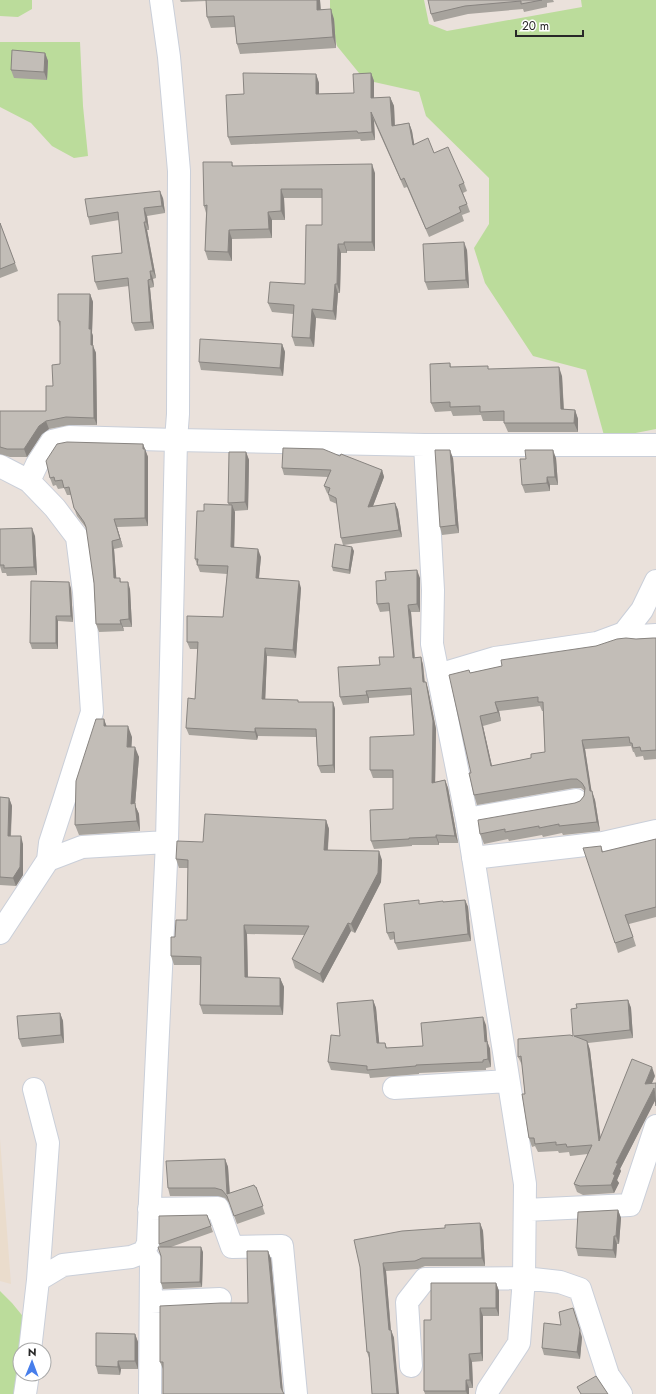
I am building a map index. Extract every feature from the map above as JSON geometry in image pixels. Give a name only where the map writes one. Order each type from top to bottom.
[{"type":"street","points":[[38,1280],[63,1265],[131,1256],[144,1252],[148,1243],[167,842],[176,440],[178,414],[179,171],[169,57],[161,0]]},
{"type":"street","points":[[29,481],[37,464],[52,441],[69,437],[425,446],[656,445]]},
{"type":"street","points":[[425,446],[433,590],[432,644],[467,819],[525,1184],[524,1278],[519,1343],[488,1390],[487,1394]]},
{"type":"street","points":[[0,466],[29,481],[55,508],[76,537],[84,592],[92,712],[50,843],[48,860],[0,933]]},
{"type":"street","points":[[438,675],[495,658],[597,643],[624,633],[642,610],[656,581]]},
{"type":"street","points":[[624,633],[639,636],[656,635]]},
{"type":"street","points":[[467,819],[576,800]]},
{"type":"street","points":[[473,858],[603,843],[656,831]]},
{"type":"street","points":[[48,860],[82,847],[167,842]]},
{"type":"street","points":[[394,1088],[508,1081]]},
{"type":"street","points":[[31,1342],[38,1280],[48,1143],[34,1089]]},
{"type":"street","points":[[524,1210],[630,1205],[656,1126]]},
{"type":"street","points":[[149,1209],[218,1208],[232,1247],[282,1246],[296,1394]]},
{"type":"street","points":[[144,1252],[151,1262],[150,1394]]},
{"type":"street","points":[[411,1366],[407,1302],[425,1279],[524,1278],[560,1282],[580,1289],[608,1374],[621,1394]]},
{"type":"street","points":[[150,1302],[220,1298]]},
{"type":"street","points":[[25,1394],[27,1382]]},
{"type":"shaded area","points":[[0,1139],[11,1284],[0,1281]]},
{"type":"green space","points":[[0,0],[32,0],[32,9],[18,17],[0,16]]},
{"type":"green space","points":[[330,0],[424,0],[429,24],[447,31],[582,7],[581,0],[656,0],[656,429],[605,439],[586,370],[533,356],[485,283],[474,248],[489,224],[489,178],[426,116],[419,92],[374,82],[359,73],[337,46],[330,16]]},
{"type":"green space","points":[[0,42],[80,42],[83,106],[88,156],[74,158],[52,146],[31,123],[0,107]]},
{"type":"green space","points":[[0,1291],[30,1325],[23,1342],[12,1342],[12,1382],[19,1382],[17,1394],[0,1394]]},
{"type":"building","points":[[206,0],[317,0],[317,10],[331,9],[333,37],[237,44],[234,16],[207,17]]},
{"type":"building","points":[[428,0],[542,0],[521,4],[521,1],[465,6],[431,14]]},
{"type":"building","points":[[12,50],[45,53],[44,72],[11,70]]},
{"type":"building","points":[[243,73],[316,74],[316,94],[354,93],[353,74],[371,73],[371,98],[390,97],[392,126],[409,123],[413,145],[428,138],[434,153],[448,147],[464,183],[459,185],[467,204],[459,207],[461,212],[426,229],[404,178],[401,180],[371,112],[372,132],[358,133],[357,131],[228,137],[226,95],[244,94]]},
{"type":"building","points":[[203,162],[232,162],[232,166],[372,164],[372,242],[344,242],[344,244],[338,244],[337,284],[335,284],[333,311],[312,309],[310,338],[292,337],[294,305],[268,303],[270,282],[305,284],[306,225],[322,225],[322,189],[281,189],[281,211],[268,212],[269,229],[229,230],[228,252],[205,251],[207,205],[204,206]]},
{"type":"building","points":[[160,191],[162,206],[144,208],[146,222],[144,222],[153,271],[150,271],[151,279],[148,280],[151,322],[132,323],[128,278],[95,282],[92,256],[122,253],[118,212],[88,217],[85,199]]},
{"type":"building","points":[[0,223],[15,263],[0,269]]},
{"type":"building","points":[[464,242],[466,280],[425,282],[423,244]]},
{"type":"building","points":[[58,294],[90,294],[89,329],[91,329],[91,345],[93,345],[94,418],[66,417],[46,421],[39,426],[24,449],[7,449],[0,447],[0,411],[46,411],[46,386],[53,386],[52,365],[60,364],[60,321],[58,321]]},
{"type":"building","points":[[200,339],[282,344],[280,368],[199,362]]},
{"type":"building","points":[[450,363],[450,367],[488,366],[488,369],[559,367],[561,409],[575,410],[574,423],[504,423],[504,411],[480,412],[480,406],[450,407],[450,402],[431,403],[430,364]]},
{"type":"building","points":[[67,442],[143,444],[143,449],[145,449],[145,518],[114,519],[120,539],[112,541],[114,578],[120,578],[120,582],[128,582],[129,619],[120,620],[121,624],[96,624],[94,583],[86,527],[74,508],[69,487],[64,488],[62,480],[55,481],[54,477],[50,478],[46,461],[57,444]]},
{"type":"building","points":[[283,448],[323,449],[340,456],[341,454],[382,470],[368,507],[395,503],[399,530],[341,538],[336,498],[328,494],[330,488],[324,486],[331,470],[282,468]]},
{"type":"building","points":[[435,450],[450,450],[456,525],[440,527]]},
{"type":"building","points":[[525,450],[553,450],[555,477],[547,477],[547,483],[522,485],[520,459],[526,459]]},
{"type":"building","points":[[229,452],[246,452],[245,502],[228,503]]},
{"type":"building","points":[[204,504],[232,505],[231,547],[258,549],[256,578],[299,581],[293,650],[265,648],[262,699],[298,700],[298,702],[333,702],[333,765],[318,766],[316,729],[255,728],[255,732],[186,728],[188,698],[195,699],[198,642],[187,642],[187,616],[223,617],[228,566],[197,565],[198,559],[195,559],[197,511],[204,511]]},
{"type":"building","points":[[32,528],[34,567],[4,568],[4,565],[0,565],[0,529]]},
{"type":"building","points":[[335,544],[352,547],[349,570],[332,567]]},
{"type":"building","points":[[417,570],[417,604],[408,605],[413,658],[421,657],[423,682],[426,682],[433,721],[432,783],[445,780],[455,836],[436,835],[436,837],[371,841],[370,810],[393,809],[393,770],[370,770],[370,737],[414,735],[411,688],[366,691],[367,695],[340,697],[338,667],[380,665],[379,657],[394,657],[389,603],[377,604],[376,581],[386,580],[385,572]]},
{"type":"building","points":[[31,581],[69,582],[71,616],[56,616],[56,643],[30,643]]},
{"type":"building","points":[[656,638],[656,750],[641,751],[640,747],[633,748],[629,737],[582,740],[590,791],[592,791],[597,822],[559,826],[559,824],[539,828],[539,826],[505,832],[505,829],[480,834],[478,820],[575,803],[580,801],[584,796],[585,788],[577,779],[571,779],[474,795],[469,773],[471,773],[449,675],[469,670],[470,673],[502,666],[501,660],[596,646],[617,639]],"holes":[[[538,697],[538,702],[543,702],[545,752],[531,754],[531,758],[491,766],[480,716],[498,712],[495,702]]]},
{"type":"building","points":[[96,719],[104,719],[104,726],[128,726],[127,747],[135,747],[131,804],[135,803],[137,821],[75,825],[76,781]]},
{"type":"building","points":[[0,797],[9,798],[8,836],[21,836],[20,867],[13,878],[0,877]]},
{"type":"building","points":[[205,814],[326,820],[324,850],[379,851],[378,873],[351,924],[348,923],[320,974],[292,959],[309,926],[244,925],[245,977],[280,978],[280,1006],[200,1005],[201,957],[171,956],[171,937],[175,937],[176,920],[187,920],[188,860],[176,859],[177,841],[203,842]]},
{"type":"building","points":[[656,839],[656,907],[625,915],[633,937],[615,943],[583,848],[601,846],[602,852]]},
{"type":"building","points":[[419,900],[419,904],[465,900],[468,934],[395,943],[394,932],[387,933],[384,904]]},
{"type":"building","points":[[373,1000],[377,1043],[385,1043],[386,1048],[423,1046],[421,1023],[483,1017],[488,1059],[483,1060],[483,1062],[416,1065],[367,1070],[367,1066],[328,1062],[331,1035],[340,1036],[337,1003]]},
{"type":"building","points":[[628,1000],[630,1030],[574,1036],[587,1041],[599,1141],[632,1059],[652,1067],[645,1084],[656,1083],[656,1106],[654,1088],[616,1163],[618,1163],[613,1174],[615,1175],[611,1185],[580,1186],[574,1184],[592,1145],[567,1147],[566,1144],[556,1145],[556,1142],[535,1144],[534,1138],[529,1138],[522,1094],[525,1094],[521,1056],[518,1057],[518,1039],[573,1036],[571,1009],[577,1008],[576,1004]]},
{"type":"building","points":[[60,1013],[61,1035],[19,1039],[17,1016]]},
{"type":"building","points":[[225,1159],[227,1194],[254,1185],[263,1206],[234,1216],[227,1196],[222,1190],[215,1188],[168,1188],[166,1161]]},
{"type":"building","points":[[618,1210],[616,1236],[614,1236],[613,1250],[576,1248],[578,1212]]},
{"type":"building","points":[[207,1215],[211,1226],[159,1244],[159,1216]]},
{"type":"building","points":[[480,1223],[482,1258],[422,1258],[415,1261],[383,1263],[397,1394],[372,1394],[360,1267],[354,1240],[402,1231],[445,1228],[445,1225]]},
{"type":"building","points":[[158,1247],[201,1247],[200,1282],[161,1283],[161,1256]]},
{"type":"building","points":[[247,1251],[268,1251],[281,1388],[284,1394],[163,1394],[163,1362],[160,1362],[160,1306],[248,1303]]},
{"type":"building","points":[[431,1283],[496,1283],[496,1308],[480,1308],[481,1353],[469,1354],[470,1380],[466,1380],[466,1391],[424,1391],[424,1320],[431,1320]]},
{"type":"building","points":[[573,1308],[580,1330],[577,1352],[542,1348],[544,1323],[561,1325],[559,1312]]},
{"type":"building","points":[[96,1333],[135,1334],[135,1361],[118,1361],[118,1367],[96,1366]]},
{"type":"building","points":[[596,1376],[608,1394],[581,1394],[577,1387]]}]
